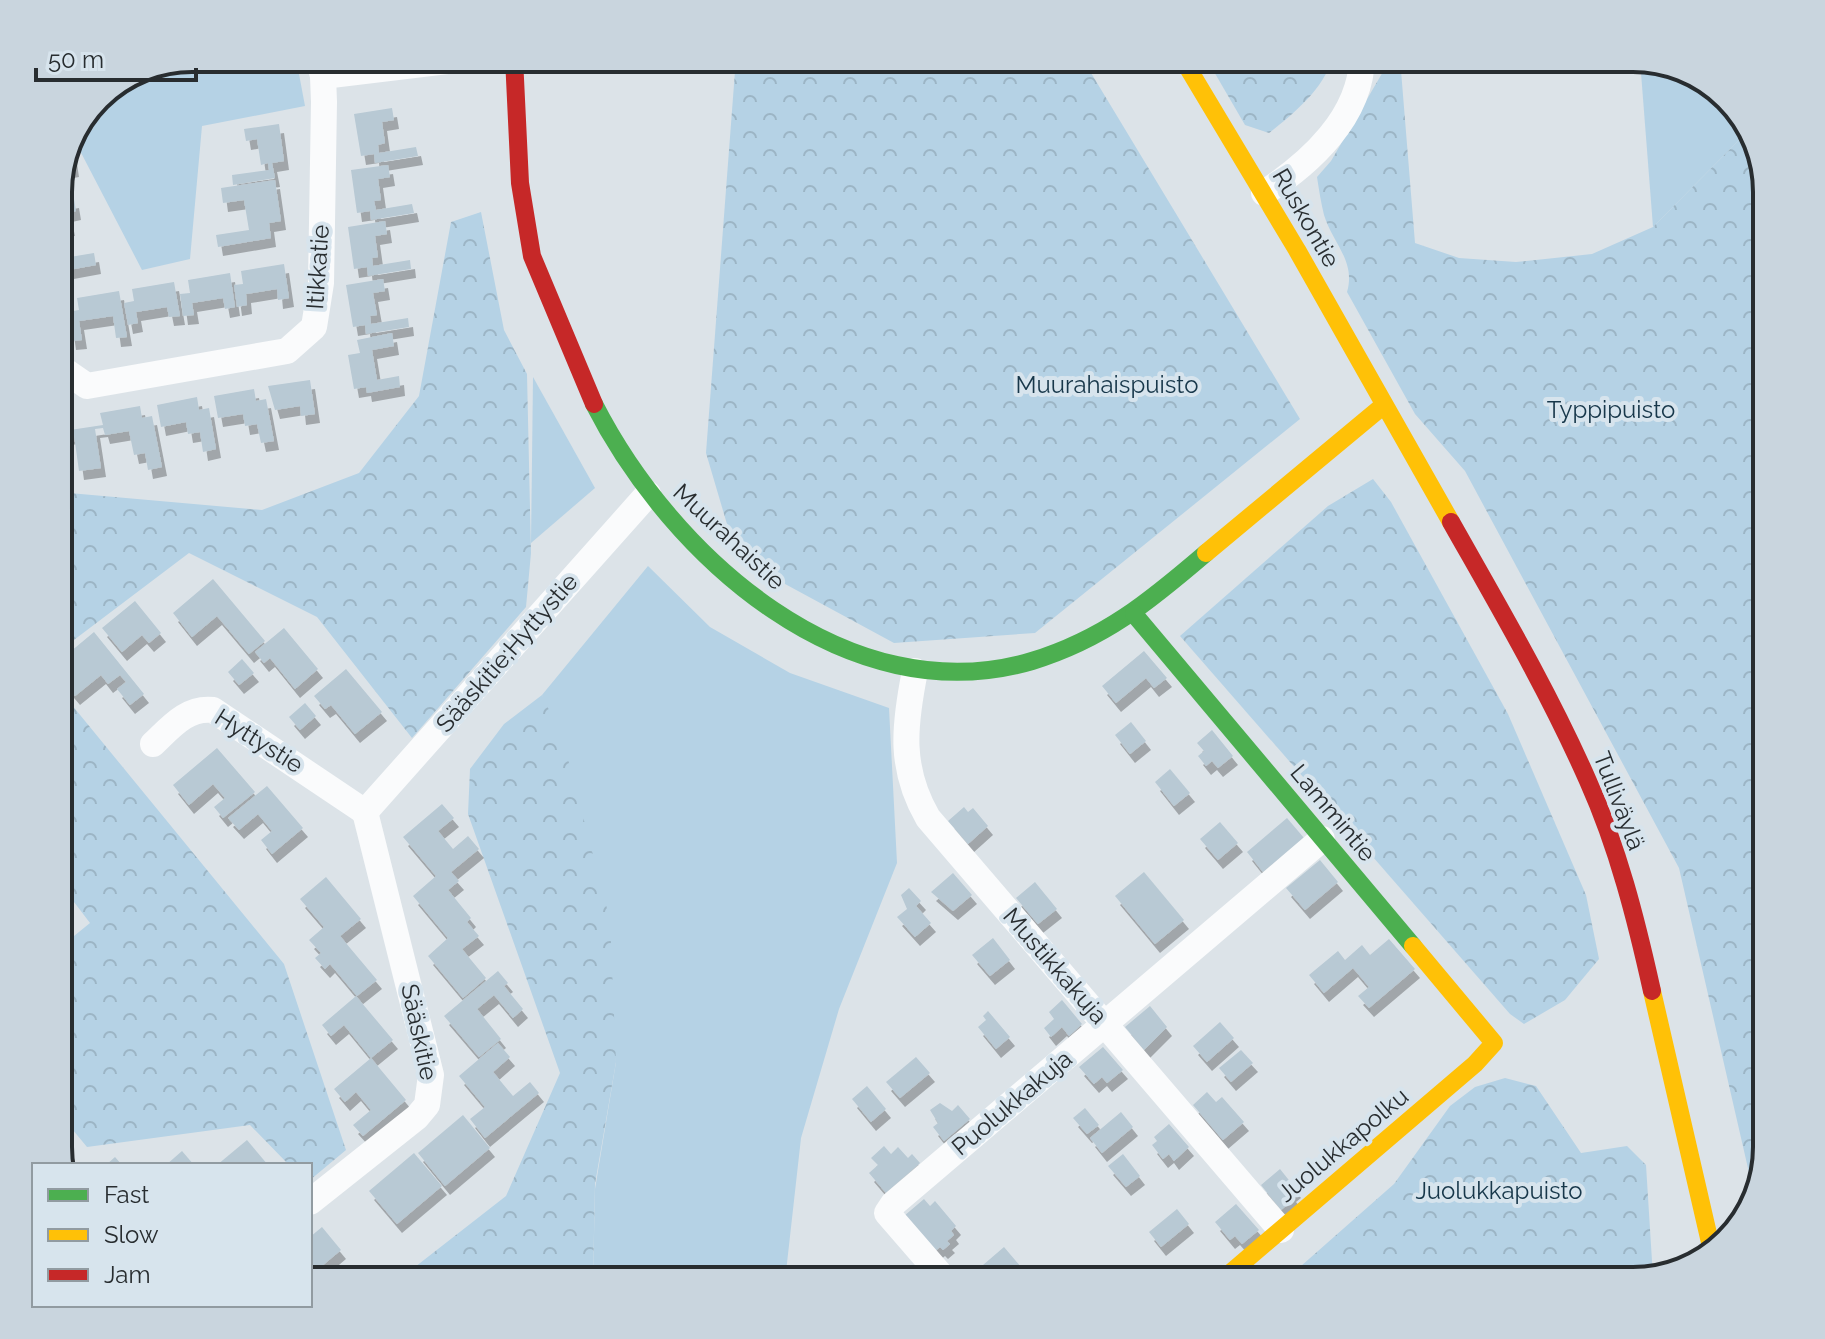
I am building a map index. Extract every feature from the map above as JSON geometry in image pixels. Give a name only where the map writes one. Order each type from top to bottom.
[{"type":"street","name":"Itikkatie","points":[[72,376],[87,386],[287,351],[314,327],[321,283],[321,72]]},
{"type":"street","name":"Muurahaistie","points":[[514,72],[518,177],[532,258],[579,380],[618,450],[648,494],[731,578],[774,611],[859,654],[915,671],[956,671],[1020,663],[1086,641],[1134,614],[1384,405]]},
{"type":"street","name":"Ruskontie","points":[[1191,72],[1264,193],[1384,405]]},
{"type":"street","points":[[1264,193],[1285,179],[1331,136],[1348,112],[1362,72]]},
{"type":"street","name":"Tulliväylä","points":[[1384,405],[1546,692],[1589,783],[1631,898],[1709,1239]]},
{"type":"street","name":"Sääskitie;Hyttystie","points":[[365,812],[648,494]]},
{"type":"street","name":"Lammintie","points":[[1134,614],[1494,1043]]},
{"type":"street","name":"Mustikkakuja","points":[[915,671],[905,727],[913,792],[928,818],[1281,1230]]},
{"type":"street","name":"Hyttystie","points":[[153,744],[185,715],[199,708],[213,710],[365,812]]},
{"type":"street","name":"Sääskitie","points":[[312,1200],[417,1117],[427,1105],[432,1090],[431,1075],[365,812]]},
{"type":"street","name":"Puolukkakuja","points":[[934,1267],[887,1213],[893,1204],[1322,839]]},
{"type":"street","name":"Juolukkapolku","points":[[1237,1267],[1475,1064],[1494,1043]]},
{"type":"green space","points":[[192,72],[299,72],[305,106],[202,126],[190,259],[142,270],[80,150],[97,119],[132,88],[153,78]]},
{"type":"green space","name":"Muurahaispuisto","points":[[735,72],[1090,72],[1300,419],[1035,633],[894,643],[737,558],[706,453]]},
{"type":"green space","points":[[1214,72],[1326,72],[1315,90],[1269,133],[1245,125]]},
{"type":"green space","name":"Typpipuisto","points":[[1383,72],[1401,72],[1415,243],[1459,258],[1516,262],[1592,254],[1653,227],[1741,139],[1749,161],[1753,192],[1753,1148],[1749,1175],[1679,868],[1465,471],[1415,414],[1347,292],[1346,262],[1324,215],[1317,177],[1331,161]]},
{"type":"green space","points":[[1641,72],[1672,78],[1693,88],[1718,107],[1741,138],[1653,227]]},
{"type":"green space","points":[[481,212],[504,330],[527,374],[531,553],[526,607],[412,738],[317,617],[189,553],[72,641],[72,493],[262,510],[359,473],[419,396],[451,222]]},
{"type":"green space","points":[[533,377],[595,488],[531,543]]},
{"type":"green space","points":[[1373,479],[1391,502],[1508,714],[1586,895],[1599,959],[1565,1000],[1524,1024],[1510,1014],[1180,636],[1328,506]]},
{"type":"green space","points":[[648,566],[710,627],[790,673],[889,708],[897,863],[839,1009],[801,1138],[787,1267],[593,1267],[595,1189],[616,1062],[542,695]]},
{"type":"green space","points":[[542,695],[563,740],[610,920],[616,1062],[595,1184],[593,1267],[415,1267],[506,1196],[560,1073],[468,814],[470,769],[504,724]]},
{"type":"green space","points":[[72,705],[284,964],[346,1150],[312,1178],[312,1163],[287,1163],[250,1125],[87,1147],[72,1129],[72,938],[90,923],[72,899]]},
{"type":"green space","name":"Juolukkapuisto","points":[[1505,1078],[1536,1086],[1581,1153],[1627,1146],[1646,1165],[1652,1265],[1300,1267],[1394,1184],[1450,1106],[1475,1087]]},
{"type":"building","points":[[392,108],[394,120],[382,122],[385,143],[378,145],[379,153],[416,147],[418,156],[375,163],[374,154],[361,156],[354,114]]},
{"type":"building","points":[[279,124],[284,161],[272,163],[275,178],[233,185],[232,175],[269,170],[268,163],[261,165],[257,139],[246,141],[244,129]]},
{"type":"building","points":[[388,165],[390,177],[378,179],[381,200],[374,201],[376,210],[412,204],[414,213],[371,220],[370,211],[357,213],[351,170]]},
{"type":"building","points":[[275,180],[281,221],[269,223],[271,238],[218,247],[216,235],[249,230],[244,200],[223,203],[221,188]]},
{"type":"building","points":[[385,221],[387,234],[375,236],[378,257],[372,258],[373,266],[410,260],[411,269],[368,276],[367,267],[354,269],[348,227]]},
{"type":"building","points":[[94,253],[96,265],[72,269],[72,257]]},
{"type":"building","points":[[284,264],[289,298],[278,300],[277,289],[246,294],[247,305],[237,307],[234,285],[243,284],[241,271]]},
{"type":"building","points":[[230,273],[235,307],[225,309],[223,298],[192,303],[194,315],[183,316],[180,294],[190,293],[188,280]]},
{"type":"building","points":[[383,279],[385,291],[373,293],[377,315],[370,316],[371,324],[408,318],[409,327],[366,334],[365,325],[353,327],[346,285]]},
{"type":"building","points":[[174,282],[180,316],[169,317],[167,307],[136,312],[138,323],[128,325],[124,303],[134,301],[132,289]]},
{"type":"building","points":[[119,291],[127,337],[116,338],[113,316],[79,321],[82,340],[72,341],[72,311],[79,310],[77,298]]},
{"type":"building","points":[[392,333],[394,346],[372,350],[377,380],[399,376],[400,387],[367,393],[366,387],[354,389],[348,355],[360,353],[357,340]]},
{"type":"building","points":[[310,380],[315,414],[301,416],[300,406],[275,410],[268,386]]},
{"type":"building","points":[[254,389],[256,401],[266,399],[274,441],[261,443],[257,424],[245,426],[243,414],[218,418],[214,396]]},
{"type":"building","points":[[197,397],[199,410],[209,408],[216,449],[203,452],[200,432],[188,434],[186,422],[161,427],[157,405]]},
{"type":"building","points":[[140,406],[142,418],[152,416],[162,467],[148,470],[145,453],[134,455],[129,431],[105,435],[103,428],[95,429],[101,468],[79,471],[72,430],[103,425],[100,413]]},
{"type":"building","points":[[213,579],[265,641],[249,654],[217,616],[192,637],[173,613]]},
{"type":"building","points":[[135,601],[161,633],[149,643],[142,635],[122,652],[102,628]]},
{"type":"building","points":[[284,628],[318,669],[295,689],[270,658],[264,663],[255,652]]},
{"type":"building","points":[[94,632],[144,694],[130,705],[117,689],[126,682],[120,675],[108,684],[101,675],[75,696],[72,692],[72,650]]},
{"type":"building","points":[[1144,651],[1167,678],[1154,688],[1146,678],[1116,703],[1102,686]]},
{"type":"building","points":[[242,659],[254,673],[239,685],[228,672]]},
{"type":"building","points":[[346,669],[382,712],[355,734],[331,705],[325,709],[314,696]]},
{"type":"building","points":[[305,703],[316,716],[300,730],[289,717]]},
{"type":"building","points":[[1131,722],[1146,741],[1130,754],[1115,735]]},
{"type":"building","points":[[1212,730],[1233,756],[1218,768],[1212,761],[1206,766],[1198,756],[1204,751],[1197,743]]},
{"type":"building","points":[[217,748],[255,792],[223,818],[214,807],[225,798],[213,784],[189,805],[173,785]]},
{"type":"building","points":[[1170,769],[1190,793],[1174,806],[1155,782]]},
{"type":"building","points":[[267,786],[303,828],[272,854],[261,840],[272,831],[258,814],[239,830],[228,818]]},
{"type":"building","points":[[442,804],[454,818],[438,831],[453,849],[468,836],[479,849],[451,872],[459,881],[448,890],[471,918],[467,922],[479,936],[462,949],[486,978],[463,998],[428,956],[448,938],[413,896],[436,876],[403,837]]},
{"type":"building","points":[[964,807],[968,812],[973,808],[988,826],[968,844],[948,821]]},
{"type":"building","points":[[1287,818],[1304,838],[1263,872],[1247,852]]},
{"type":"building","points":[[1220,822],[1238,843],[1218,860],[1200,839]]},
{"type":"building","points":[[1320,860],[1338,882],[1305,910],[1286,888]]},
{"type":"building","points":[[1144,872],[1184,920],[1155,944],[1115,896]]},
{"type":"building","points":[[953,873],[972,895],[953,911],[931,892]]},
{"type":"building","points":[[326,877],[361,919],[340,936],[377,980],[357,996],[330,964],[325,969],[315,958],[321,953],[309,940],[324,927],[300,899]]},
{"type":"building","points":[[1035,882],[1057,909],[1038,924],[1016,898]]},
{"type":"building","points":[[909,888],[921,901],[916,906],[931,923],[915,937],[897,917],[907,909],[901,895]]},
{"type":"building","points":[[993,938],[1010,960],[990,976],[972,955]]},
{"type":"building","points":[[1389,939],[1415,969],[1369,1008],[1358,996],[1369,987],[1353,968],[1324,993],[1309,975],[1338,951],[1345,960],[1362,945],[1370,955]]},
{"type":"building","points":[[498,971],[508,983],[504,986],[523,1009],[513,1018],[494,995],[477,1009],[501,1039],[479,1057],[444,1016]]},
{"type":"building","points":[[356,996],[393,1040],[371,1058],[344,1025],[331,1036],[322,1025]]},
{"type":"building","points":[[1062,1000],[1082,1024],[1069,1036],[1062,1027],[1051,1037],[1044,1028],[1054,1019],[1049,1012]]},
{"type":"building","points":[[1150,1006],[1167,1027],[1144,1050],[1125,1027]]},
{"type":"building","points":[[988,1011],[1010,1037],[996,1049],[978,1027],[986,1020],[983,1016]]},
{"type":"building","points":[[1220,1022],[1234,1038],[1207,1062],[1193,1046]]},
{"type":"building","points":[[498,1043],[510,1057],[493,1072],[513,1096],[530,1082],[539,1093],[485,1138],[470,1119],[485,1107],[459,1076]]},
{"type":"building","points":[[1103,1047],[1123,1070],[1107,1083],[1102,1077],[1094,1084],[1079,1067]]},
{"type":"building","points":[[1241,1050],[1253,1063],[1231,1082],[1219,1068]]},
{"type":"building","points":[[916,1057],[930,1073],[900,1098],[886,1082]]},
{"type":"building","points":[[371,1058],[406,1100],[363,1136],[353,1125],[371,1110],[356,1092],[345,1102],[334,1089]]},
{"type":"building","points":[[867,1086],[886,1109],[871,1122],[852,1099]]},
{"type":"building","points":[[1207,1092],[1216,1102],[1222,1097],[1244,1122],[1223,1140],[1193,1105]]},
{"type":"building","points":[[940,1103],[952,1111],[958,1105],[970,1119],[944,1141],[933,1127],[938,1123],[930,1110]]},
{"type":"building","points":[[1085,1108],[1099,1125],[1087,1134],[1073,1118]]},
{"type":"building","points":[[1121,1112],[1133,1127],[1102,1153],[1090,1138]]},
{"type":"building","points":[[463,1115],[490,1148],[445,1186],[418,1153]]},
{"type":"building","points":[[1169,1124],[1189,1147],[1174,1161],[1169,1154],[1163,1159],[1152,1145],[1157,1141],[1154,1137]]},
{"type":"building","points":[[247,1140],[266,1163],[219,1163]]},
{"type":"building","points":[[884,1146],[891,1154],[898,1147],[908,1158],[912,1154],[920,1163],[886,1193],[869,1173],[878,1165],[871,1158]]},
{"type":"building","points":[[182,1151],[192,1163],[168,1163]]},
{"type":"building","points":[[414,1153],[442,1186],[397,1224],[369,1191]]},
{"type":"building","points":[[1123,1154],[1140,1176],[1126,1187],[1108,1166]]},
{"type":"building","points":[[1280,1169],[1296,1189],[1291,1193],[1295,1198],[1281,1210],[1261,1185]]},
{"type":"building","points":[[924,1199],[930,1206],[935,1201],[956,1226],[951,1231],[954,1235],[947,1241],[950,1244],[943,1250],[940,1247],[934,1252],[904,1216]]},
{"type":"building","points":[[1236,1204],[1259,1230],[1242,1244],[1235,1236],[1230,1240],[1215,1222]]},
{"type":"building","points":[[1177,1209],[1189,1224],[1161,1247],[1149,1232]]},
{"type":"building","points":[[322,1227],[341,1250],[321,1267],[312,1267],[312,1235]]},
{"type":"building","points":[[1004,1247],[1021,1267],[981,1267]]},
{"type":"traffic: fast","points":[[594,404],[628,461],[669,516],[718,567],[773,610],[833,644],[897,665],[964,672],[1032,661],[1058,652],[1125,617],[1206,553]]},
{"type":"traffic: fast","points":[[1134,614],[1413,946]]},
{"type":"traffic: slow","points":[[1190,72],[1297,250],[1451,522]]},
{"type":"traffic: slow","points":[[1206,553],[1384,405]]},
{"type":"traffic: slow","points":[[1237,1267],[1475,1064],[1494,1043],[1413,946]]},
{"type":"traffic: slow","points":[[1652,991],[1709,1239]]},
{"type":"traffic: jam","points":[[515,72],[520,183],[532,256],[594,404]]},
{"type":"traffic: jam","points":[[1451,522],[1540,682],[1588,781],[1625,884],[1652,991]]}]
